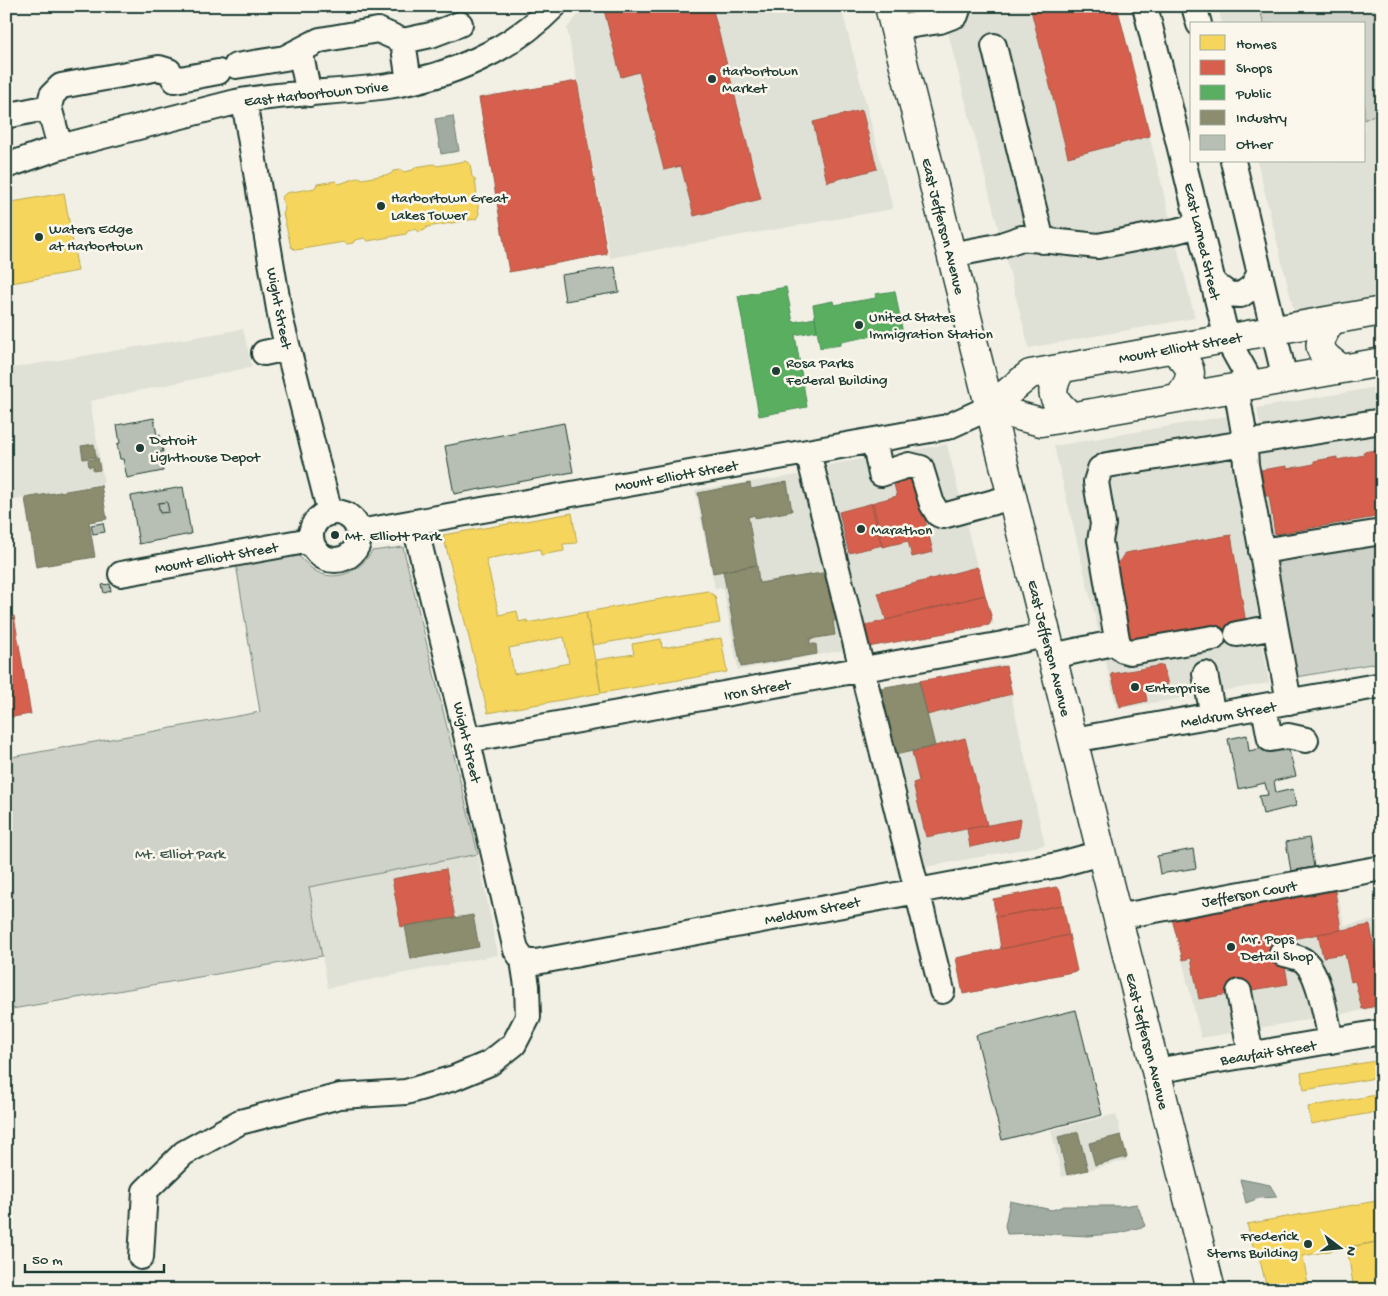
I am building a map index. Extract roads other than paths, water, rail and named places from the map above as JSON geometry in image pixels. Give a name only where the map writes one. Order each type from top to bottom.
[{"type":"main road","name":"East Jefferson Avenue","points":[[892,17],[1211,1290]]},
{"type":"main road","name":"Mount Elliott Street","points":[[989,408],[1030,374],[1382,311]]},
{"type":"main road","points":[[1332,320],[1321,335],[1321,348],[1326,358],[1342,368]]},
{"type":"main road","points":[[1172,349],[1185,359],[1190,371],[1189,383],[1179,397]]},
{"type":"main road","points":[[989,408],[1041,422],[1342,368],[1381,364]]},
{"type":"main road","points":[[1062,368],[1054,382],[1053,395],[1060,406],[1071,416]]},
{"type":"street","name":"East Harbortown Drive","points":[[6,166],[60,147],[244,101],[264,97],[387,86],[409,82],[456,68],[507,44],[537,22],[554,6]]},
{"type":"street","points":[[892,17],[947,20],[956,15],[959,6]]},
{"type":"street","name":"East Larned Street","points":[[1145,6],[1226,339],[1239,363],[1244,386]]},
{"type":"street","points":[[1194,6],[1198,22]]},
{"type":"street","points":[[175,80],[285,58],[320,40],[378,30],[403,41],[431,35],[460,24]]},
{"type":"street","points":[[403,41],[409,82]]},
{"type":"street","points":[[994,46],[1042,241]]},
{"type":"street","points":[[300,50],[309,94]]},
{"type":"street","points":[[60,147],[49,107],[52,95],[61,86],[159,68],[168,72],[175,80],[183,115]]},
{"type":"street","name":"Wight Street","points":[[244,101],[281,320],[330,513]]},
{"type":"street","points":[[6,116],[49,107]]},
{"type":"street","points":[[1233,162],[1285,379]]},
{"type":"street","points":[[951,255],[998,246],[1022,238],[1098,246],[1176,231],[1199,224]]},
{"type":"street","points":[[1213,283],[1228,294],[1241,295],[1252,287],[1260,273]]},
{"type":"street","points":[[264,353],[288,348]]},
{"type":"street","points":[[1244,386],[1246,465],[1289,702]]},
{"type":"street","name":"Mount Elliott Street","points":[[359,532],[947,427],[989,408]]},
{"type":"street","points":[[1214,638],[1130,652],[1123,650],[1118,642],[1100,541],[1103,524],[1096,482],[1100,469],[1108,466],[1382,421]]},
{"type":"street","points":[[874,440],[881,474],[910,465],[921,468],[932,504],[938,514],[943,516],[1012,497]]},
{"type":"street","points":[[808,452],[942,991]]},
{"type":"street","points":[[330,513],[342,513],[348,516],[353,520],[359,532],[359,540],[352,554],[339,560],[331,560],[318,553],[311,540],[311,533],[317,520],[330,513]]},
{"type":"street","name":"Wight Street","points":[[141,1257],[145,1191],[184,1153],[240,1122],[340,1096],[406,1092],[454,1078],[490,1063],[514,1044],[528,1017],[527,986],[523,960],[516,950],[468,740],[414,522]]},
{"type":"street","points":[[1262,551],[1382,532]]},
{"type":"street","name":"Mount Elliott Street","points":[[121,574],[311,540]]},
{"type":"street","points":[[1237,634],[1275,627]]},
{"type":"street","name":"Iron Street","points":[[468,740],[863,670],[1049,645],[1118,642]]},
{"type":"street","points":[[1204,674],[1213,716]]},
{"type":"street","name":"Meldrum Street","points":[[1073,740],[1382,685]]},
{"type":"street","points":[[1264,707],[1270,739],[1288,736],[1306,740]]},
{"type":"street","name":"Meldrum Street","points":[[523,960],[536,962],[1057,864],[1101,853]]},
{"type":"street","name":"Jefferson Court","points":[[1117,918],[1382,868]]},
{"type":"street","points":[[1290,962],[1308,964],[1318,986],[1326,1015],[1330,1041]]},
{"type":"street","points":[[1239,992],[1251,1055]]},
{"type":"street","name":"Beaufait Street","points":[[1155,1070],[1382,1032]]},
{"type":"place","name":"Harbortown Market","points":[[712,79]]},
{"type":"place","name":"Harbortown Great Lakes Tower","points":[[381,206]]},
{"type":"place","name":"Waters Edge at Harbortown","points":[[39,237]]},
{"type":"place","name":"United States Immigration Station","points":[[859,325]]},
{"type":"place","name":"Rosa Parks Federal Building","points":[[776,371]]},
{"type":"place","name":"Detroit Lighthouse Depot","points":[[140,448]]},
{"type":"place","name":"Marathon","points":[[861,529]]},
{"type":"place","name":"Mt. Elliott Park","points":[[335,535]]},
{"type":"place","name":"Enterprise","points":[[1135,687]]},
{"type":"place","name":"Mr. Pops Detail Shop","points":[[1231,947]]},
{"type":"place","name":"Frederick Sterns Building","points":[[1308,1244]]},
{"type":"park label","name":"Mt. Elliot Park","points":[[180,853]]}]
